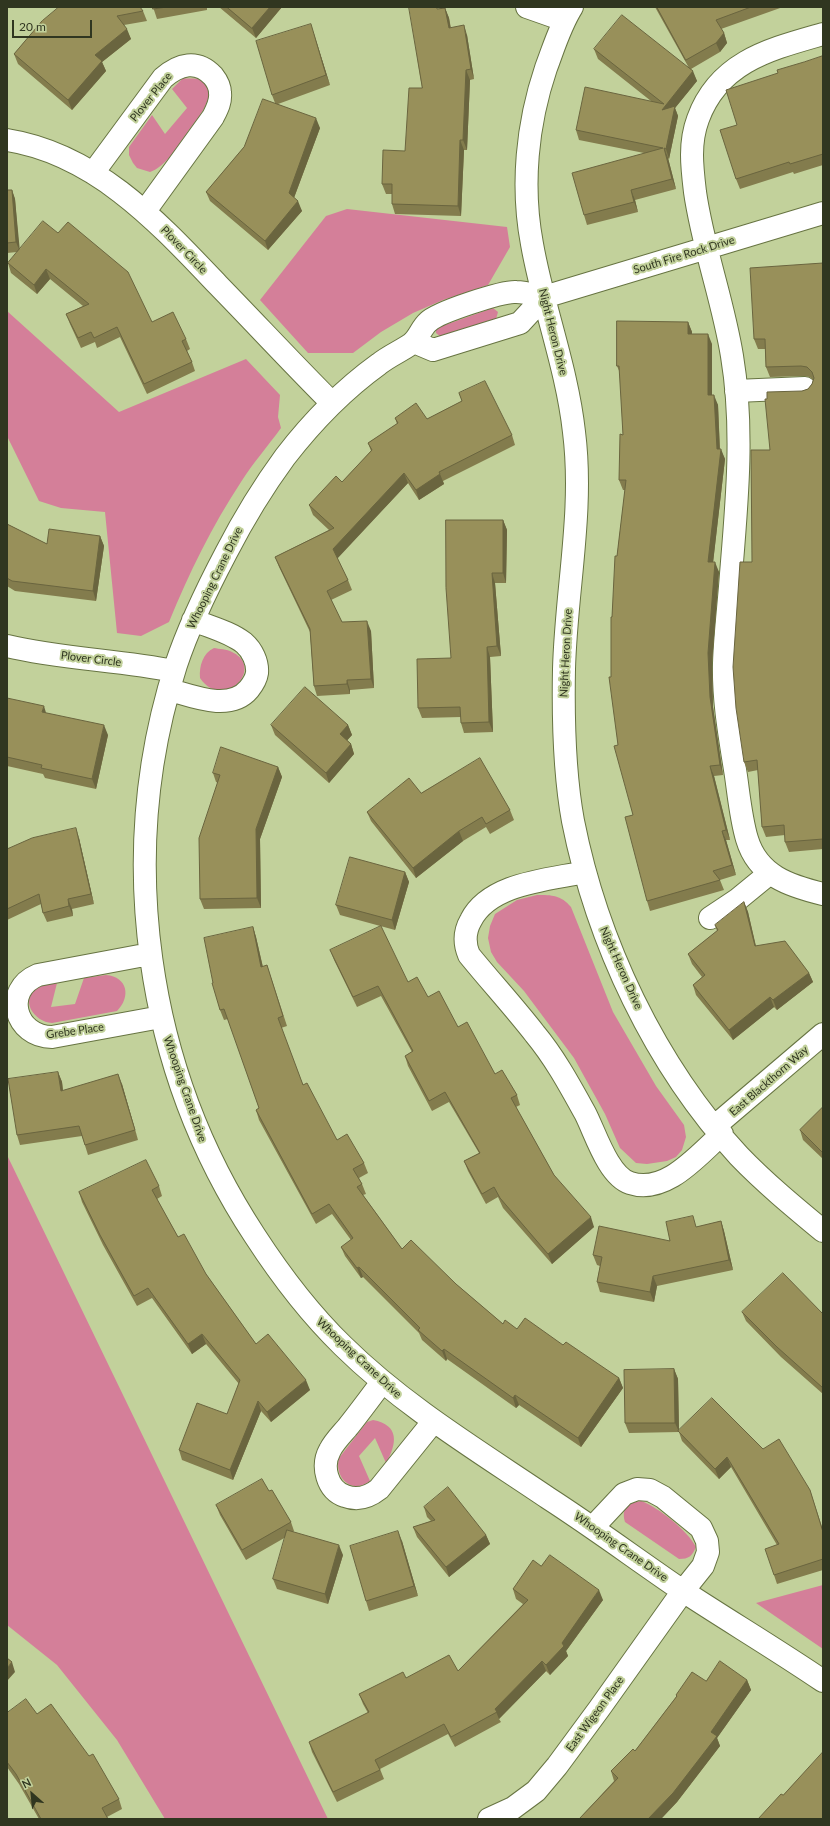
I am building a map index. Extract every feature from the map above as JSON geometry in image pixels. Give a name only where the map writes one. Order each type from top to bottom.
[{"type":"street","points":[[527,7],[568,13]]},
{"type":"street","name":"Night Heron Drive","points":[[568,13],[538,93],[532,118],[527,168],[528,217],[531,243],[570,401],[577,457],[578,486],[564,668],[565,750],[573,819],[585,872],[612,952],[646,1023],[677,1074],[719,1130],[755,1172],[823,1231]]},
{"type":"street","points":[[823,34],[757,55],[735,68],[721,81],[702,107],[692,139],[692,158],[699,222],[724,313],[732,355],[736,391],[738,464],[724,662],[726,710],[747,840],[752,852],[770,873],[787,884],[823,894]]},
{"type":"street","name":"Plover Place","points":[[93,173],[164,78],[173,70],[184,66],[195,65],[204,69],[218,83],[220,93],[219,104],[213,117],[145,211]]},
{"type":"street","name":"Plover Circle","points":[[7,140],[31,144],[52,151],[93,173],[145,211],[332,403]]},
{"type":"street","name":"South Fire Rock Drive","points":[[544,297],[823,213]]},
{"type":"street","name":"Whooping Crane Drive","points":[[544,297],[512,291],[451,310],[427,322],[414,342],[377,365],[332,403],[289,452],[237,532],[193,620],[172,681],[157,744],[148,809],[145,872],[150,954],[161,1017],[188,1104],[203,1144],[225,1187],[244,1219],[286,1281],[312,1314],[340,1343],[382,1382],[434,1422],[592,1527],[683,1591],[823,1681]]},
{"type":"street","points":[[414,342],[433,350],[520,323],[544,297]]},
{"type":"street","points":[[736,391],[805,388]]},
{"type":"street","points":[[172,681],[204,698],[228,700],[240,697],[247,692],[256,678],[257,669],[255,658],[244,643],[235,637],[193,620]]},
{"type":"street","name":"Plover Circle","points":[[7,646],[46,653],[148,666],[172,681]]},
{"type":"street","name":"East Blackthorn Way","points":[[585,872],[510,888],[495,895],[475,911],[465,935],[465,944],[469,955],[536,1035],[559,1068],[588,1118],[603,1151],[613,1168],[622,1178],[630,1183],[645,1186],[656,1184],[670,1178],[684,1168],[719,1130],[823,1034]]},
{"type":"street","points":[[710,918],[737,900],[770,873]]},
{"type":"street","name":"Grebe Place","points":[[150,954],[38,975],[23,984],[18,995],[16,1006],[20,1018],[27,1028],[35,1034],[43,1037],[52,1037],[161,1017]]},
{"type":"street","points":[[382,1382],[330,1450],[326,1471],[331,1486],[340,1494],[350,1498],[371,1496],[379,1489],[434,1422]]},
{"type":"street","name":"East Wigeon Place","points":[[489,1819],[513,1808],[536,1791],[599,1709],[683,1591],[703,1566],[708,1552],[707,1541],[701,1528],[663,1497],[650,1490],[637,1489],[624,1494],[592,1527]]},
{"type":"shaded area","points":[[183,78],[198,79],[205,84],[209,90],[206,105],[166,161],[150,172],[137,168],[129,155],[129,147],[152,115],[165,134],[187,108],[172,89]]},
{"type":"shaded area","points":[[347,209],[507,227],[510,247],[488,285],[443,300],[413,313],[381,332],[353,353],[308,353],[260,300],[326,216]]},
{"type":"shaded area","points":[[493,308],[498,312],[496,319],[441,337],[436,333],[436,330],[442,326]]},
{"type":"shaded area","points":[[7,311],[119,412],[246,359],[280,395],[278,417],[281,428],[246,475],[220,516],[193,568],[169,622],[141,636],[117,633],[105,512],[61,508],[39,501],[7,436]]},
{"type":"shaded area","points":[[214,648],[232,652],[241,659],[245,668],[243,676],[237,684],[229,689],[219,691],[209,687],[200,678],[202,660],[210,650]]},
{"type":"shaded area","points":[[537,895],[556,896],[564,900],[571,907],[613,1012],[656,1086],[684,1125],[686,1137],[682,1150],[676,1157],[667,1161],[647,1164],[636,1163],[620,1148],[605,1114],[574,1058],[524,991],[497,962],[491,952],[488,938],[490,926],[495,914],[517,900]]},
{"type":"shaded area","points":[[106,975],[119,980],[125,988],[124,1000],[117,1011],[52,1023],[39,1019],[31,1009],[29,1003],[30,998],[33,992],[39,987],[57,983],[51,1007],[75,1004],[84,978]]},
{"type":"shaded area","points":[[7,1155],[328,1819],[165,1819],[117,1740],[57,1665],[7,1625]]},
{"type":"shaded area","points":[[373,1420],[388,1426],[392,1431],[394,1442],[390,1456],[386,1463],[375,1438],[359,1456],[370,1481],[363,1485],[351,1485],[342,1478],[339,1472],[339,1458],[367,1422]]},
{"type":"shaded area","points":[[641,1501],[656,1508],[680,1527],[696,1547],[690,1556],[679,1559],[625,1522],[624,1513],[627,1507],[632,1503]]},
{"type":"shaded area","points":[[823,1585],[823,1649],[756,1603]]},
{"type":"building","points":[[59,7],[140,7],[143,11],[117,16],[127,29],[95,55],[102,61],[68,100],[14,54],[42,21]]},
{"type":"building","points":[[153,7],[167,7],[153,9]]},
{"type":"building","points":[[227,7],[270,7],[252,28]]},
{"type":"building","points":[[409,7],[437,7],[437,9],[445,8],[449,28],[464,25],[471,69],[466,70],[463,140],[460,140],[458,206],[392,204],[392,184],[382,184],[383,150],[405,151],[409,88],[422,88]]},
{"type":"building","points":[[657,7],[751,7],[716,20],[724,33],[716,43],[686,60]]},
{"type":"building","points":[[622,15],[693,71],[662,110],[675,106],[666,149],[664,148],[672,179],[631,190],[634,202],[584,215],[572,173],[663,148],[576,130],[585,87],[664,104],[594,49]]},
{"type":"building","points":[[311,24],[326,75],[272,95],[256,41]]},
{"type":"building","points":[[823,56],[823,154],[790,164],[789,162],[736,179],[720,130],[737,125],[726,90],[778,73],[777,70]]},
{"type":"building","points":[[263,99],[316,118],[289,193],[298,201],[265,241],[206,192],[244,147]]},
{"type":"building","points":[[7,190],[12,190],[16,242],[7,243]]},
{"type":"building","points":[[43,221],[58,233],[68,222],[128,272],[152,322],[173,312],[186,339],[182,341],[192,362],[144,384],[117,327],[94,338],[91,332],[78,338],[66,314],[89,304],[46,269],[34,285],[8,263]]},
{"type":"building","points":[[823,263],[823,839],[785,842],[784,825],[762,827],[757,760],[744,762],[736,708],[733,667],[740,562],[752,562],[751,450],[770,450],[765,399],[767,399],[767,392],[802,391],[808,389],[814,378],[812,372],[807,367],[766,367],[765,339],[754,339],[750,268]]},
{"type":"building","points":[[617,321],[688,322],[688,334],[708,334],[708,395],[714,395],[717,449],[721,449],[708,562],[715,562],[708,653],[710,697],[720,765],[710,766],[726,830],[722,831],[732,865],[713,871],[720,880],[647,901],[625,817],[633,815],[614,746],[618,745],[609,677],[611,677],[611,617],[615,556],[617,556],[626,480],[619,480],[620,434],[623,435],[619,366],[617,366]]},
{"type":"building","points":[[485,381],[512,435],[439,472],[440,474],[416,490],[404,473],[333,549],[348,580],[327,591],[342,622],[367,621],[371,679],[347,680],[347,684],[314,686],[310,629],[275,557],[334,528],[309,505],[336,476],[342,482],[372,450],[368,443],[398,423],[395,418],[416,403],[427,419],[462,401],[459,393]]},
{"type":"building","points":[[446,520],[503,520],[503,573],[492,573],[497,646],[487,647],[489,722],[461,723],[460,707],[418,708],[417,659],[451,658],[446,588]]},
{"type":"building","points":[[7,524],[47,544],[49,529],[100,536],[93,591],[12,581],[7,578]]},
{"type":"building","points":[[305,687],[348,725],[340,734],[351,744],[326,773],[271,725]]},
{"type":"building","points":[[7,698],[44,706],[42,712],[104,725],[92,779],[41,768],[42,765],[7,757]]},
{"type":"building","points":[[221,747],[278,767],[256,829],[257,898],[200,899],[199,838],[220,775],[213,773]]},
{"type":"building","points":[[480,758],[510,810],[486,824],[482,817],[459,831],[413,868],[367,812],[409,778],[421,793]]},
{"type":"building","points":[[76,828],[91,894],[68,899],[69,906],[43,913],[39,894],[7,909],[7,849],[32,838]]},
{"type":"building","points":[[350,857],[405,872],[392,920],[336,905]]},
{"type":"building","points":[[744,902],[755,946],[785,941],[809,973],[773,1000],[770,997],[729,1030],[693,985],[705,975],[688,954],[718,930],[715,925]]},
{"type":"building","points":[[381,926],[408,982],[417,977],[428,997],[439,991],[458,1027],[467,1022],[495,1074],[502,1070],[517,1095],[511,1098],[554,1175],[591,1217],[548,1254],[500,1198],[494,1187],[482,1194],[464,1161],[480,1153],[445,1092],[429,1101],[405,1056],[413,1051],[378,986],[353,997],[330,950]]},
{"type":"building","points":[[253,927],[261,967],[267,965],[283,1016],[278,1018],[303,1085],[307,1083],[337,1140],[347,1134],[364,1163],[353,1169],[362,1184],[357,1187],[402,1249],[411,1240],[456,1284],[503,1324],[505,1320],[517,1329],[525,1318],[563,1345],[566,1342],[619,1378],[578,1438],[515,1395],[513,1398],[444,1349],[442,1351],[418,1330],[420,1328],[359,1267],[357,1268],[341,1247],[353,1238],[329,1204],[312,1214],[256,1110],[259,1108],[224,1009],[220,1010],[212,983],[204,938]]},
{"type":"building","points":[[58,1072],[61,1091],[118,1074],[135,1130],[85,1145],[79,1126],[17,1135],[8,1079]]},
{"type":"building","points":[[823,1107],[823,1153],[800,1130]]},
{"type":"building","points":[[146,1160],[159,1186],[152,1190],[178,1237],[184,1234],[206,1274],[256,1344],[268,1334],[306,1380],[267,1412],[258,1401],[230,1470],[179,1450],[197,1403],[227,1414],[240,1380],[202,1334],[188,1344],[148,1288],[134,1296],[100,1235],[79,1192]]},
{"type":"building","points":[[693,1216],[696,1227],[721,1221],[729,1260],[653,1276],[650,1292],[597,1282],[602,1257],[593,1255],[599,1226],[670,1241],[666,1222]]},
{"type":"building","points":[[783,1273],[823,1314],[823,1388],[777,1347],[742,1312]]},
{"type":"building","points":[[674,1369],[675,1423],[625,1423],[624,1370]]},
{"type":"building","points":[[712,1398],[763,1449],[779,1439],[810,1490],[823,1532],[823,1559],[774,1575],[765,1549],[779,1544],[727,1457],[715,1469],[678,1431]]},
{"type":"building","points":[[262,1479],[269,1491],[272,1490],[291,1522],[242,1550],[216,1505]]},
{"type":"building","points":[[448,1487],[486,1535],[446,1567],[413,1527],[435,1520],[424,1507]]},
{"type":"building","points":[[287,1530],[339,1545],[325,1594],[273,1579]]},
{"type":"building","points":[[398,1531],[414,1586],[366,1601],[350,1546]]},
{"type":"building","points":[[550,1555],[599,1590],[562,1643],[564,1646],[546,1665],[542,1661],[495,1709],[497,1712],[451,1737],[444,1724],[375,1760],[380,1770],[333,1792],[309,1742],[369,1712],[359,1694],[403,1672],[406,1678],[449,1655],[458,1671],[528,1600],[513,1589],[533,1560],[541,1566]]},
{"type":"building","points":[[7,1658],[12,1662],[7,1668]]},
{"type":"building","points":[[720,1661],[747,1680],[711,1732],[717,1736],[673,1793],[648,1819],[579,1819],[618,1778],[611,1771],[633,1749],[635,1751],[677,1696],[676,1695],[692,1672],[706,1681]]},
{"type":"building","points":[[26,1699],[37,1714],[51,1704],[89,1756],[93,1754],[119,1799],[102,1808],[108,1819],[41,1819],[16,1774],[7,1762],[7,1713]]},
{"type":"building","points":[[823,1752],[823,1819],[758,1819],[781,1794],[783,1795]]}]
